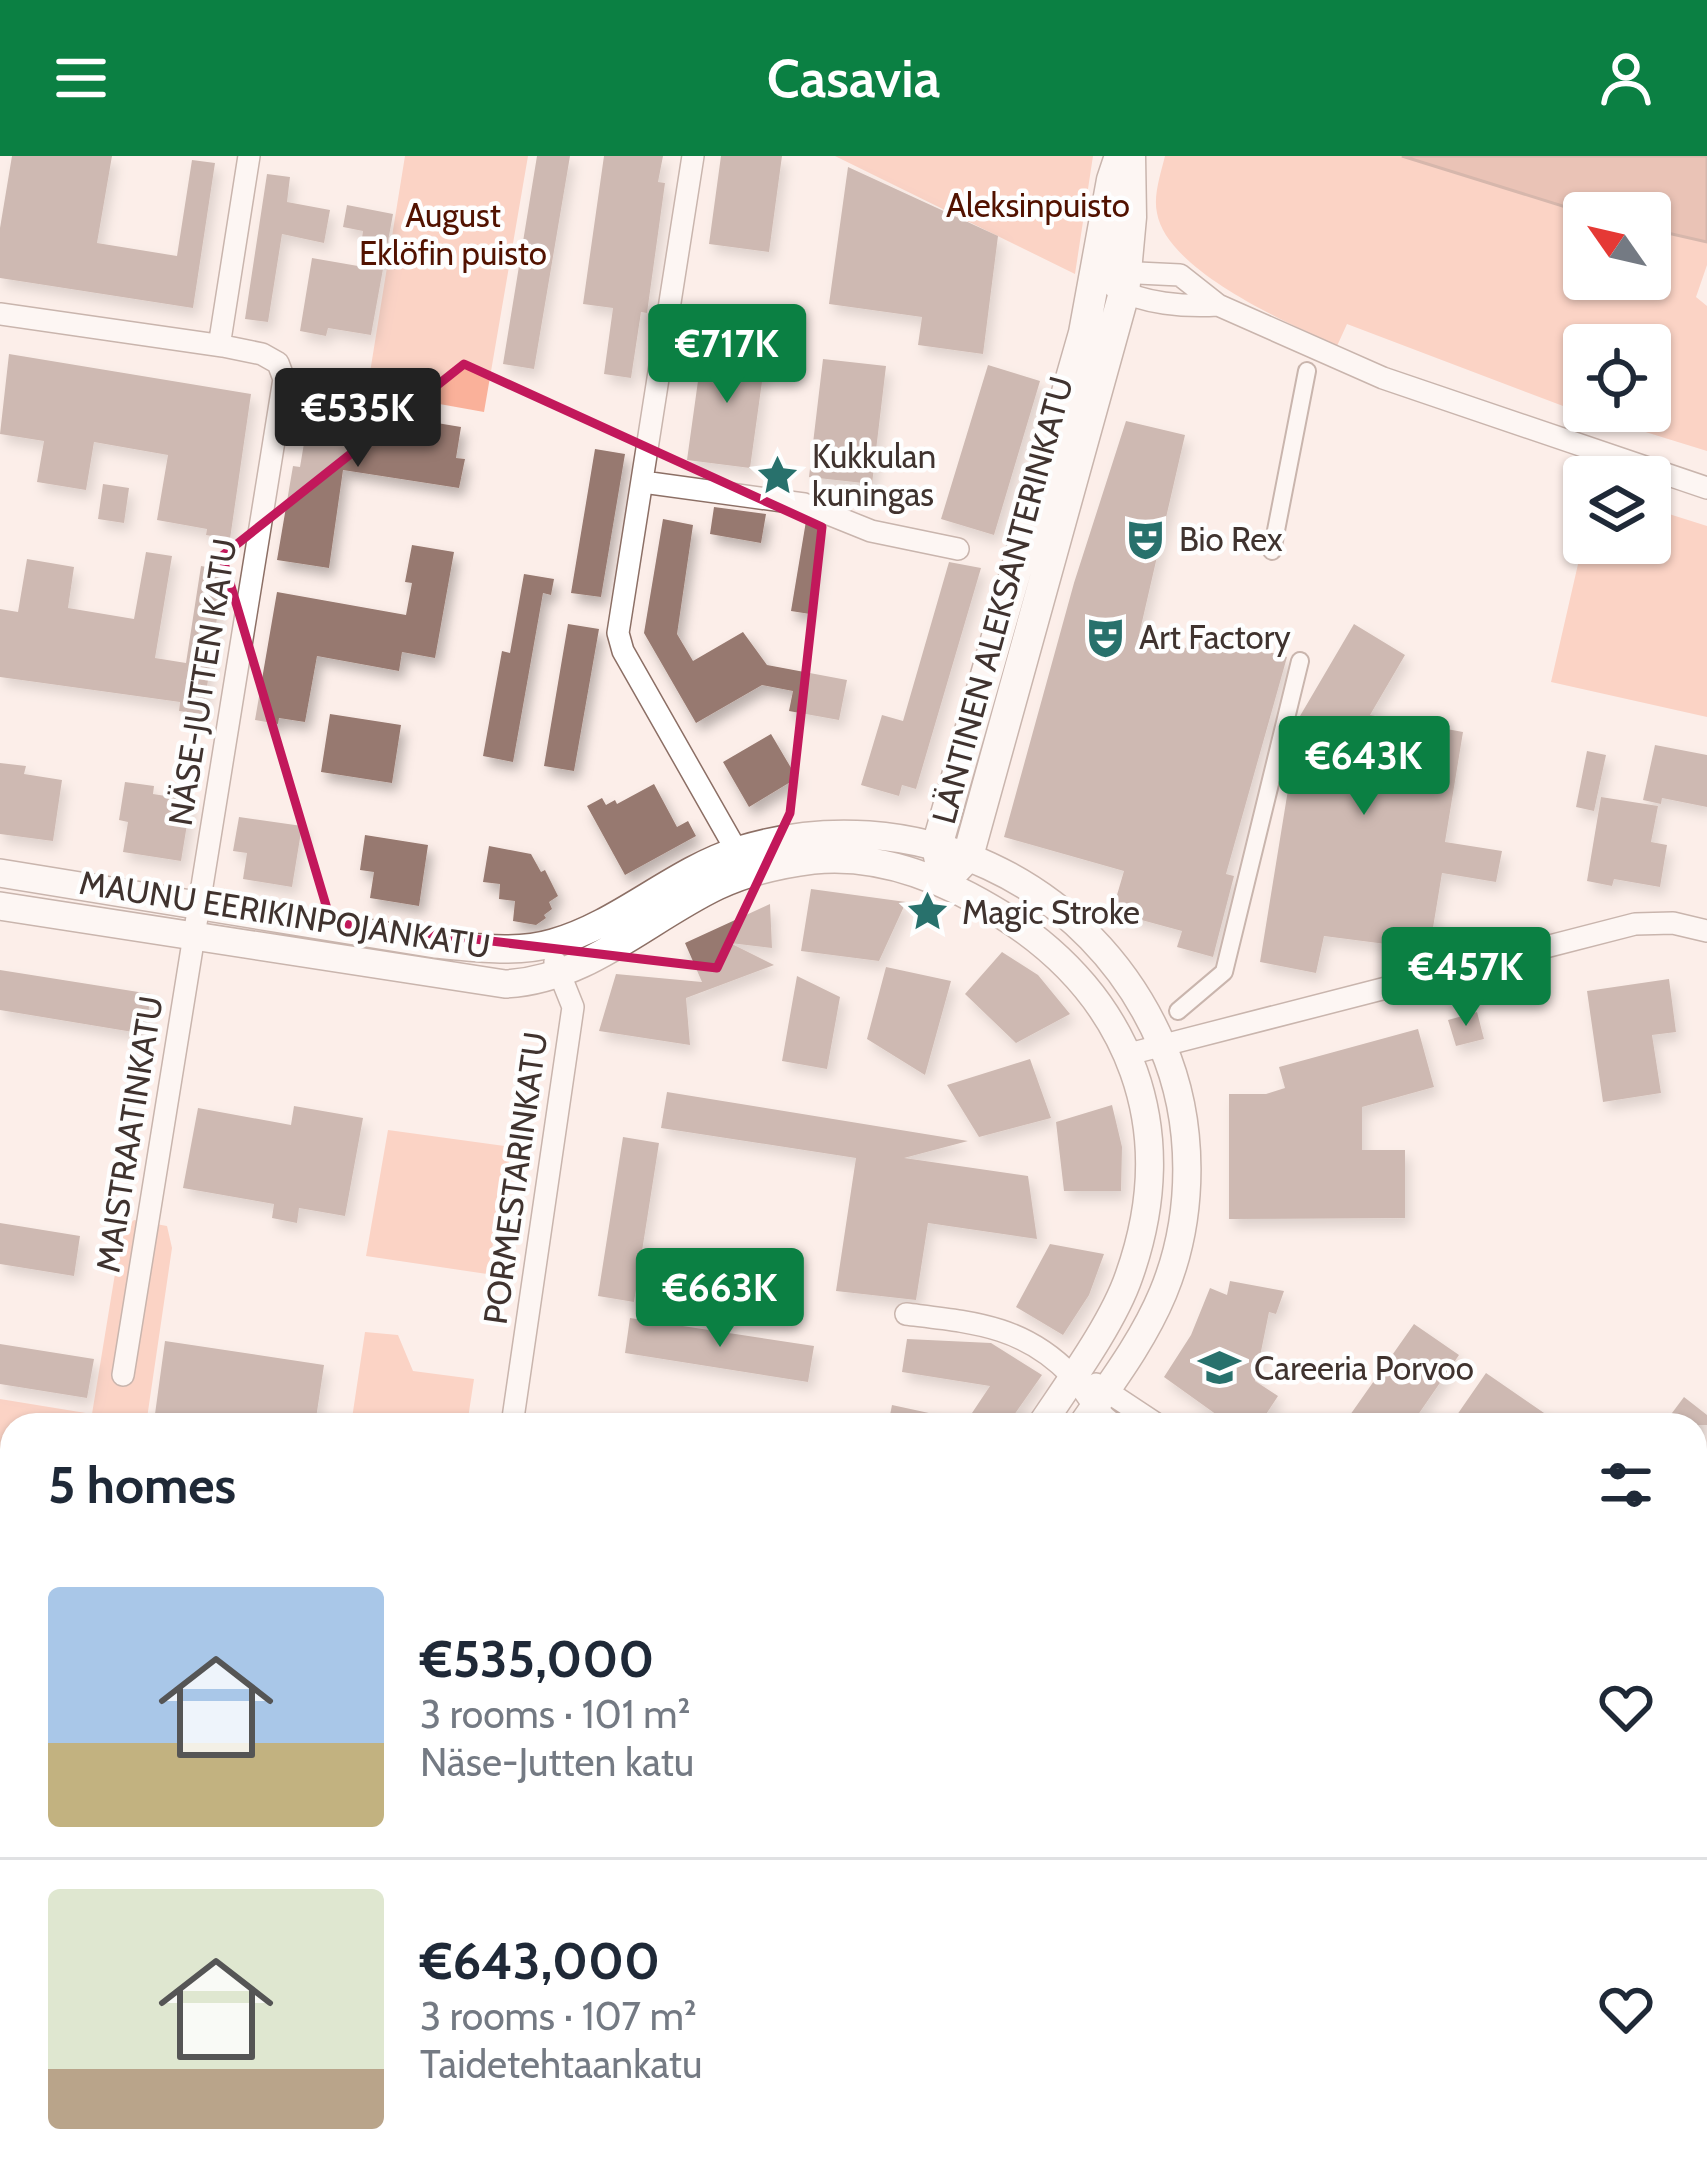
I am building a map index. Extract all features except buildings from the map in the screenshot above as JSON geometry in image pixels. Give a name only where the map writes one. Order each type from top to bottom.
[{"type":"main road","name":"LÄNTINEN ALEKSANTERINKATU","points":[[944,881],[937,846],[1084,333],[1115,280],[1120,156]]},
{"type":"main road","name":"LÄNTINEN ALEKSANTERINKATU","points":[[944,881],[968,856],[1115,280],[1130,156]]},
{"type":"street","points":[[0,314],[223,346],[223,313],[249,156]]},
{"type":"street","points":[[693,156],[620,618],[623,651],[743,862]]},
{"type":"street","points":[[1115,280],[1189,307],[1218,305],[1383,378],[1707,488]]},
{"type":"street","name":"NÄSE-JUTTEN KATU","points":[[200,904],[284,379],[278,363],[262,354],[223,346]]},
{"type":"street","points":[[1272,551],[1306,371]]},
{"type":"street","points":[[643,482],[804,504],[871,531],[958,549]]},
{"type":"street","points":[[1178,1011],[1224,972],[1300,661]]},
{"type":"street","points":[[559,976],[714,888],[743,862],[812,836],[855,835],[937,846],[968,856],[1041,893],[1073,918],[1110,955],[1140,998],[1179,1088],[1187,1186],[1178,1243],[1163,1293],[1099,1412],[1073,1377],[1011,1332],[986,1323],[906,1314]]},
{"type":"street","points":[[550,944],[584,931],[688,872],[743,862],[844,859],[944,881],[1020,926],[1084,983],[1129,1054],[1142,1098],[1149,1181],[1144,1228],[1128,1282],[1049,1413]]},
{"type":"street","name":"MAUNU EERIKINPOJANKATU","points":[[0,873],[435,944],[503,949],[550,944]]},
{"type":"street","name":"MAISTRAATINKATU","points":[[123,1375],[200,904]]},
{"type":"street","name":"MAUNU EERIKINPOJANKATU","points":[[0,906],[500,984],[559,976]]},
{"type":"street","points":[[1129,1054],[1636,924],[1673,923],[1707,931]]},
{"type":"street","name":"PORMESTARINKATU","points":[[514,1413],[573,1007],[550,944]]},
{"type":"highlighted area","points":[[464,364],[822,527],[790,813],[717,968],[331,922],[222,556]]},
{"type":"green space","name":"August Eklöfin puisto","points":[[405,156],[528,156],[484,412],[367,391]]},
{"type":"green space","name":"Aleksinpuisto","points":[[835,156],[1093,156],[1075,274]]},
{"type":"green space","points":[[1165,156],[1409,156],[1563,206],[1563,300],[1671,300],[1671,234],[1707,242],[1707,265],[1696,297],[1707,306],[1707,451],[1645,432],[1671,432],[1671,324],[1563,324],[1563,406],[1347,324],[1337,346],[1261,309],[1182,255],[1157,213]]},
{"type":"green space","points":[[1671,515],[1707,526],[1707,717],[1551,682],[1578,564],[1671,564]]},
{"type":"green space","points":[[388,1130],[512,1147],[487,1274],[366,1256]]},
{"type":"green space","points":[[134,1220],[167,1226],[172,1248],[148,1413],[92,1413],[122,1231]]},
{"type":"green space","points":[[365,1332],[398,1335],[413,1371],[474,1379],[469,1413],[353,1413]]},
{"type":"green space","points":[[0,1399],[86,1413],[0,1413]]},
{"type":"shaded area","points":[[1402,156],[1707,156],[1707,242],[1671,234],[1671,192],[1563,192],[1563,206]]},
{"type":"place","name":"Kukkulan kuningas","points":[[778,475]]},
{"type":"place","name":"Bio Rex","points":[[1145,539]]},
{"type":"place","name":"Art Factory","points":[[1105,637]]},
{"type":"place","name":"Magic Stroke","points":[[928,912]]},
{"type":"place","name":"Careeria Porvoo","points":[[1220,1368]]}]
